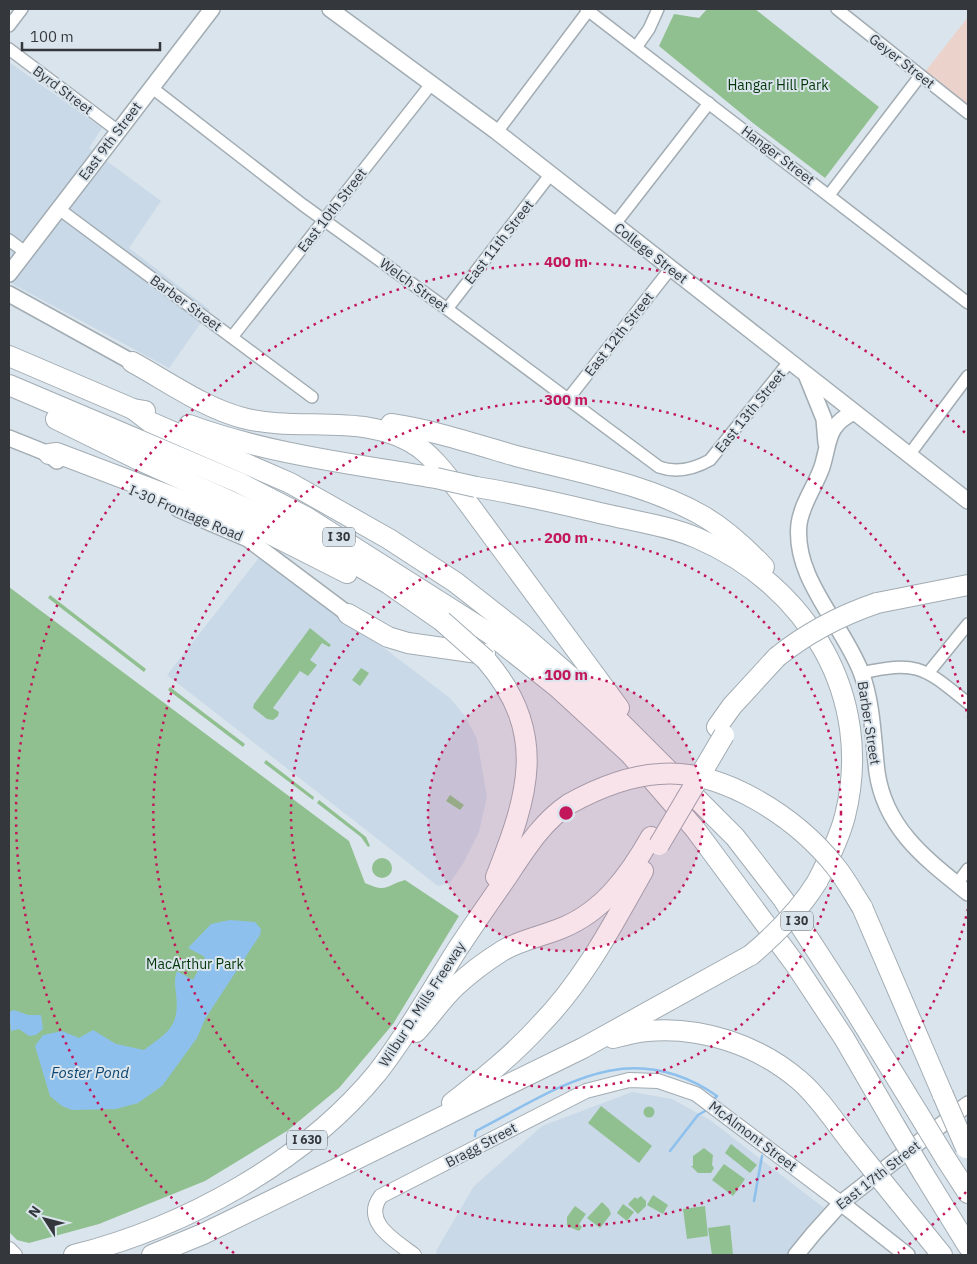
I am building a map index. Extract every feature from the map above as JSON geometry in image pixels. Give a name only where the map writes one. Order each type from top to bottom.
[{"type":"highway","name":"I 30","points":[[9,356],[133,409],[150,422],[290,484],[346,514],[429,564],[524,636],[602,704],[640,752],[795,964],[844,1038],[968,1246]]},
{"type":"highway","points":[[132,362],[224,412],[252,420],[344,425],[393,434],[408,440],[432,458],[465,499],[640,752]]},
{"type":"highway","name":"I 30","points":[[9,385],[240,483],[306,517],[489,633],[640,752],[735,837],[783,899],[846,996],[968,1193]]},
{"type":"highway","points":[[9,397],[139,460],[310,538],[389,584],[442,621],[486,660],[503,680],[517,706],[524,732],[527,765],[522,803],[510,842],[495,880],[466,936]]},
{"type":"highway","points":[[133,409],[159,413],[215,434],[249,443],[436,478],[677,531],[719,549],[757,572],[770,583],[818,637],[836,674],[846,706],[852,754],[848,800],[834,848],[817,882],[806,901],[790,920],[751,955],[582,1048],[203,1234],[153,1255]]},
{"type":"highway","points":[[299,424],[358,421],[400,426],[614,482],[666,499],[704,517],[738,541],[765,568],[770,583]]},
{"type":"highway","points":[[49,454],[56,453],[270,534],[442,621]]},
{"type":"highway","points":[[423,1126],[493,1071],[543,1023],[593,956],[655,841],[720,731],[732,706],[777,657],[817,628],[846,613],[877,602],[968,585]]},
{"type":"highway","points":[[348,614],[388,637],[408,643],[475,651],[500,659],[534,679],[640,752]]},
{"type":"highway","points":[[466,936],[539,831],[556,813],[569,804],[592,792],[659,774],[683,774],[715,782],[752,798],[782,815],[811,840],[835,866],[862,907],[967,1151]]},
{"type":"highway","points":[[376,1074],[437,1010],[455,987],[480,966],[504,950],[564,928],[588,912],[611,895],[655,841]]},
{"type":"highway","name":"Wilbur D. Mills Freeway","points":[[74,1255],[122,1241],[177,1218],[264,1172],[319,1131],[376,1074],[395,1049],[466,936]]},
{"type":"highway","points":[[582,1048],[646,1031],[675,1030],[722,1039],[775,1062],[800,1081],[942,1255]]},
{"type":"main road","name":"East 9th Street","points":[[9,274],[212,9]]},
{"type":"main road","name":"College Street","points":[[330,9],[497,132],[968,501]]},
{"type":"main road","points":[[9,294],[132,362]]},
{"type":"main road","name":"Barber Street","points":[[806,375],[824,419],[826,449]]},
{"type":"main road","points":[[824,419],[840,401]]},
{"type":"main road","name":"Barber Street","points":[[854,412],[836,424],[826,449],[822,466],[800,518],[800,553],[809,578],[847,640],[861,673],[872,719],[878,774],[889,810],[905,838],[918,852],[962,888]]},
{"type":"main road","name":"I-30 Frontage Road","points":[[9,438],[49,454],[54,460],[143,494],[248,539],[348,614]]},
{"type":"main road","name":"East 17th Street","points":[[796,1255],[819,1226],[841,1203],[968,1104]]},
{"type":"main road","points":[[841,1203],[907,1255]]},
{"type":"street","points":[[9,26],[22,9]]},
{"type":"street","points":[[637,46],[649,29],[658,9]]},
{"type":"street","name":"Geyer Street","points":[[837,9],[968,113]]},
{"type":"street","points":[[497,132],[587,10]]},
{"type":"street","name":"Hanger Street","points":[[587,10],[637,46],[968,303]]},
{"type":"street","name":"Byrd Street","points":[[9,49],[118,131]]},
{"type":"street","points":[[829,194],[920,76]]},
{"type":"street","name":"East 10th Street","points":[[232,337],[432,84]]},
{"type":"street","name":"Welch Street","points":[[151,87],[324,220],[568,399],[650,463],[663,469],[682,470]]},
{"type":"street","points":[[614,224],[709,103]]},
{"type":"street","name":"East 11th Street","points":[[447,309],[550,175]]},
{"type":"street","name":"Barber Street","points":[[59,209],[312,397]]},
{"type":"street","points":[[9,240],[25,252]]},
{"type":"street","name":"East 12th Street","points":[[568,399],[671,268]]},
{"type":"street","name":"East 13th Street","points":[[682,470],[701,465],[713,456],[789,362]]},
{"type":"street","points":[[909,455],[968,376]]},
{"type":"street","points":[[929,672],[968,624]]},
{"type":"street","points":[[861,673],[906,666],[929,672],[968,703]]},
{"type":"street","points":[[962,888],[968,869]]},
{"type":"street","name":"Bragg Street","points":[[414,1255],[379,1228],[375,1211],[376,1203],[381,1196],[586,1091],[629,1080],[658,1081]]},
{"type":"street","name":"McAlmont Street","points":[[658,1081],[684,1089],[719,1109],[841,1203]]},
{"type":"shaded area","points":[[968,17],[968,106],[925,72]]},
{"type":"shaded area","points":[[9,62],[102,128],[89,148],[161,201],[129,248],[210,310],[169,368],[9,282]]},
{"type":"shaded area","points":[[261,555],[450,698],[465,716],[477,739],[487,797],[479,832],[464,862],[450,883],[438,886],[167,675]]},
{"type":"shaded area","points":[[632,1092],[672,1099],[710,1120],[824,1208],[786,1255],[437,1255],[436,1251],[474,1186],[542,1126]]},
{"type":"green space","name":"Hangar Hill Park","points":[[707,9],[755,9],[879,107],[825,178],[753,123],[659,46],[674,14],[699,18]]},
{"type":"green space","name":"MacArthur Park","points":[[9,587],[349,841],[365,883],[378,888],[386,888],[405,880],[459,916],[393,1024],[339,1088],[287,1131],[205,1181],[99,1224],[29,1243],[17,1240],[9,1232]]},
{"type":"green space","points":[[50,595],[146,669],[144,672],[48,598]]},
{"type":"green space","points":[[310,628],[331,645],[329,647],[322,643],[310,660],[317,665],[308,676],[300,671],[273,708],[279,712],[278,716],[273,720],[267,719],[253,708],[254,704]]},
{"type":"green space","points":[[361,668],[369,673],[360,686],[352,680]]},
{"type":"green space","points":[[170,687],[245,744],[243,747],[168,690]]},
{"type":"green space","points":[[266,760],[314,797],[313,800],[264,763]]},
{"type":"green space","points":[[450,795],[464,805],[460,810],[446,801]]},
{"type":"green space","points":[[319,800],[366,837],[370,846],[368,847],[361,837],[317,803]]},
{"type":"green space","points":[[382,858],[389,861],[392,868],[389,875],[382,878],[375,875],[372,868],[375,861]]},
{"type":"green space","points":[[601,1106],[652,1146],[639,1163],[588,1123]]},
{"type":"green space","points":[[649,1106],[655,1112],[649,1118],[643,1112]]},
{"type":"green space","points":[[731,1144],[757,1165],[750,1173],[725,1153]]},
{"type":"green space","points":[[704,1148],[713,1155],[712,1165],[714,1168],[711,1173],[698,1173],[691,1166],[693,1166],[693,1156]]},
{"type":"green space","points":[[724,1164],[745,1179],[733,1196],[712,1180]]},
{"type":"green space","points":[[653,1195],[668,1205],[663,1214],[647,1205]]},
{"type":"green space","points":[[641,1196],[646,1201],[646,1206],[638,1214],[628,1204],[635,1197],[637,1199]]},
{"type":"green space","points":[[602,1202],[611,1214],[600,1228],[587,1218]]},
{"type":"green space","points":[[623,1204],[634,1212],[627,1221],[617,1213]]},
{"type":"green space","points":[[575,1206],[586,1214],[579,1224],[582,1227],[579,1231],[567,1226],[567,1217]]},
{"type":"green space","points":[[705,1206],[708,1236],[687,1239],[683,1209]]},
{"type":"green space","points":[[730,1225],[733,1255],[712,1255],[708,1228]]},
{"type":"water","name":"Foster Pond","points":[[230,920],[255,922],[261,929],[260,935],[205,1019],[197,1038],[162,1086],[138,1103],[116,1109],[72,1110],[62,1106],[50,1096],[35,1046],[43,1035],[62,1031],[79,1038],[93,1030],[116,1044],[144,1050],[166,1033],[174,1021],[177,1005],[175,977],[177,971],[193,980],[205,957],[188,948],[211,924]]},
{"type":"water","points":[[14,1010],[28,1015],[41,1015],[43,1029],[36,1035],[29,1036],[19,1029],[11,1031],[9,1012]]},
{"type":"waterway","points":[[475,1136],[476,1131],[565,1085],[594,1075],[623,1069],[653,1069],[684,1078],[717,1096],[715,1098]]},
{"type":"waterway","points":[[670,1151],[698,1115],[705,1111]]},
{"type":"waterway","points":[[754,1201],[762,1156]]}]
